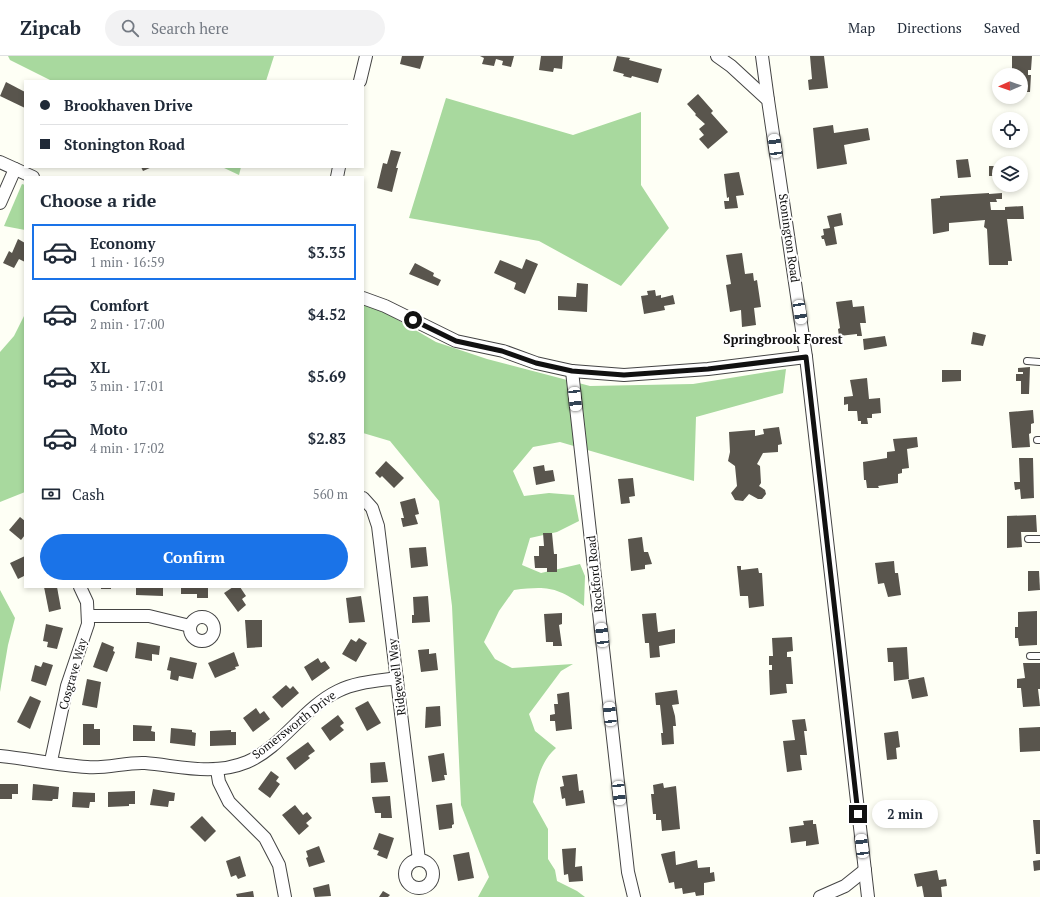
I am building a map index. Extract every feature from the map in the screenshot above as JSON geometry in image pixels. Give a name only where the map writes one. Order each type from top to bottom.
[{"type":"street","points":[[360,80],[366,56]]},
{"type":"street","points":[[717,56],[731,66],[768,100]]},
{"type":"street","name":"Stonington Road","points":[[762,56],[806,357],[868,897]]},
{"type":"street","points":[[0,162],[31,176]]},
{"type":"street","points":[[0,203],[15,169]]},
{"type":"street","points":[[364,298],[385,306],[456,341],[502,351],[536,363],[572,371],[624,375],[708,369],[806,357]]},
{"type":"street","name":"Rockford Road","points":[[572,371],[628,872],[634,897]]},
{"type":"street","name":"Ridgewell Way","points":[[364,499],[372,508],[378,526],[419,860]]},
{"type":"street","name":"Cosgrave Way","points":[[51,761],[67,686],[88,624],[86,602],[80,588]]},
{"type":"street","points":[[88,616],[149,616],[190,626]]},
{"type":"street","name":"Somersworth Drive","points":[[0,756],[51,761],[88,767],[144,763],[200,770],[217,770],[247,762],[265,751],[317,706],[337,691],[356,684],[397,678]]},
{"type":"street","points":[[217,770],[219,782],[229,802],[265,838],[279,865],[285,897]]},
{"type":"street","points":[[820,897],[845,886],[865,870]]},
{"type":"lane","points":[[1027,361],[1040,362]]},
{"type":"lane","points":[[1028,539],[1040,539]]},
{"type":"lane","points":[[1030,656],[1040,656]]},
{"type":"green space","points":[[8,56],[274,56],[266,80],[50,80],[10,60]]},
{"type":"green space","points":[[446,98],[573,135],[641,112],[641,185],[669,228],[621,286],[539,241],[409,218]]},
{"type":"green space","points":[[224,168],[241,168],[239,175]]},
{"type":"green space","points":[[22,184],[24,185],[24,230],[4,226]]},
{"type":"green space","points":[[364,304],[379,309],[436,342],[487,359],[590,386],[693,384],[786,369],[783,393],[696,417],[694,481],[560,442],[533,447],[513,471],[524,496],[549,493],[574,495],[579,521],[557,532],[530,538],[522,565],[541,573],[580,564],[585,576],[584,606],[566,595],[551,589],[535,588],[514,590],[499,611],[484,642],[495,659],[512,668],[573,664],[561,671],[529,714],[535,731],[556,748],[546,759],[540,772],[533,802],[548,829],[548,859],[555,870],[557,881],[577,891],[585,897],[478,897],[489,877],[461,805],[452,606],[439,501],[390,441],[364,433]]},
{"type":"green space","points":[[24,316],[24,492],[0,502],[0,352],[14,336]]},
{"type":"green space","points":[[0,590],[15,618],[8,645],[0,692]]},
{"type":"building","points":[[402,56],[424,56],[420,69],[400,64]]},
{"type":"building","points":[[480,56],[514,56],[511,67],[502,65],[503,61],[496,59],[494,66],[482,64],[484,58]]},
{"type":"building","points":[[541,56],[563,56],[562,69],[554,68],[553,72],[539,70]]},
{"type":"building","points":[[617,56],[630,58],[629,60],[662,69],[658,83],[632,76],[631,78],[623,76],[624,74],[613,71]]},
{"type":"building","points":[[810,56],[824,56],[828,88],[809,90],[808,80],[812,79]]},
{"type":"building","points":[[1012,56],[1032,56],[1031,70],[1028,70],[1028,68],[1012,68]]},
{"type":"building","points":[[1028,75],[1031,75],[1030,92],[1028,92]]},
{"type":"building","points":[[6,82],[24,91],[24,108],[0,96]]},
{"type":"building","points":[[698,94],[713,111],[711,113],[728,132],[708,149],[699,139],[704,135],[699,129],[705,124],[695,115],[696,114],[687,104]]},
{"type":"building","points":[[833,125],[834,133],[868,128],[870,140],[844,145],[847,164],[817,169],[813,128]]},
{"type":"building","points":[[391,150],[401,152],[396,168],[398,168],[392,192],[377,188],[383,163],[387,164]]},
{"type":"building","points":[[968,159],[971,177],[958,178],[956,160]]},
{"type":"building","points":[[989,166],[992,166],[992,176],[989,176]]},
{"type":"building","points":[[142,168],[150,168],[143,171]]},
{"type":"building","points":[[739,172],[744,195],[736,196],[738,208],[725,209],[724,201],[729,201],[729,197],[727,198],[724,174]]},
{"type":"building","points":[[1002,193],[1002,199],[996,199],[997,202],[990,202],[991,210],[1005,210],[1005,207],[1023,206],[1024,219],[1007,219],[1012,261],[1008,261],[1008,265],[989,265],[987,229],[984,227],[985,220],[949,223],[949,231],[933,234],[931,199],[940,198],[940,196]]},
{"type":"building","points":[[841,213],[843,225],[834,227],[837,244],[826,246],[824,239],[822,239],[821,236],[824,235],[823,229],[830,228],[827,216]]},
{"type":"building","points":[[18,239],[24,242],[24,262],[19,259],[14,268],[3,263],[9,251],[12,253]]},
{"type":"building","points":[[742,253],[745,274],[753,273],[754,281],[757,280],[761,307],[754,308],[756,325],[742,327],[741,310],[730,312],[726,285],[731,284],[726,255]]},
{"type":"building","points":[[526,259],[538,264],[525,294],[514,289],[516,283],[494,273],[500,260],[522,269]]},
{"type":"building","points":[[415,263],[434,273],[433,276],[441,280],[438,286],[409,274]]},
{"type":"building","points":[[577,283],[588,284],[587,312],[558,310],[558,296],[576,297]]},
{"type":"building","points":[[655,290],[656,296],[661,295],[661,298],[673,295],[675,304],[664,306],[665,310],[644,314],[641,296],[648,295],[647,291]]},
{"type":"building","points":[[852,300],[853,307],[864,306],[866,323],[860,323],[862,336],[857,336],[857,334],[839,336],[838,329],[840,328],[836,302]]},
{"type":"building","points":[[973,332],[986,335],[983,346],[971,344]]},
{"type":"building","points":[[885,336],[887,346],[864,350],[863,339]]},
{"type":"building","points":[[1030,367],[1029,394],[1021,394],[1021,381],[1016,381],[1016,374],[1023,374],[1023,372],[1018,372],[1018,368]]},
{"type":"building","points":[[942,370],[961,370],[961,381],[942,382]]},
{"type":"building","points":[[867,378],[869,399],[880,398],[881,413],[872,414],[872,418],[867,418],[868,424],[861,424],[861,421],[858,421],[857,411],[848,411],[848,404],[844,405],[844,397],[853,396],[850,380]]},
{"type":"building","points":[[1033,410],[1034,423],[1031,424],[1031,433],[1029,434],[1030,447],[1012,448],[1009,412]]},
{"type":"building","points":[[779,427],[782,444],[778,445],[778,452],[763,453],[757,464],[760,466],[761,483],[759,486],[765,490],[766,494],[762,499],[758,499],[749,494],[743,501],[735,500],[731,493],[737,486],[735,466],[728,461],[730,452],[729,432],[755,430],[755,436],[764,434],[763,429]]},
{"type":"building","points":[[917,437],[918,447],[907,449],[909,468],[902,469],[902,473],[898,474],[898,483],[878,486],[879,488],[867,488],[866,480],[864,480],[863,462],[887,458],[887,452],[895,451],[893,439]]},
{"type":"building","points":[[1019,458],[1033,458],[1034,498],[1021,499],[1020,489],[1015,490],[1014,482],[1020,482]]},
{"type":"building","points":[[386,461],[404,478],[394,488],[382,476],[380,478],[375,473]]},
{"type":"building","points":[[544,465],[545,471],[553,470],[555,481],[536,485],[533,467]]},
{"type":"building","points":[[633,478],[635,496],[629,497],[630,503],[621,504],[618,479]]},
{"type":"building","points":[[415,498],[419,514],[415,515],[418,524],[403,527],[401,518],[404,518],[400,502]]},
{"type":"building","points":[[1036,515],[1037,532],[1021,532],[1022,547],[1007,548],[1007,516]]},
{"type":"building","points":[[20,517],[24,520],[24,536],[21,540],[9,530]]},
{"type":"building","points":[[543,533],[552,533],[554,554],[557,554],[557,572],[547,572],[547,568],[535,568],[534,556],[539,556],[539,546],[544,546]]},
{"type":"building","points":[[642,537],[644,552],[648,552],[652,564],[645,565],[645,569],[631,571],[628,539]]},
{"type":"building","points":[[426,547],[428,566],[411,568],[409,548]]},
{"type":"building","points":[[24,556],[24,576],[18,579],[10,563]]},
{"type":"building","points":[[894,561],[895,573],[898,573],[901,595],[888,597],[884,583],[878,584],[875,563]]},
{"type":"building","points":[[737,566],[741,566],[741,570],[758,568],[759,573],[762,573],[764,606],[749,608],[748,596],[740,596]]},
{"type":"building","points":[[1028,571],[1039,571],[1040,590],[1028,591]]},
{"type":"building","points":[[44,588],[57,588],[61,609],[49,612]]},
{"type":"building","points":[[136,588],[163,588],[163,596],[136,595]]},
{"type":"building","points":[[181,588],[208,588],[208,598],[197,598],[197,594],[181,594]]},
{"type":"building","points":[[232,588],[241,588],[246,596],[242,599],[246,605],[238,612],[224,593]]},
{"type":"building","points":[[361,596],[365,622],[349,623],[346,598]]},
{"type":"building","points":[[428,596],[430,622],[412,623],[412,615],[414,615],[413,597]]},
{"type":"building","points":[[1037,611],[1037,645],[1019,646],[1018,638],[1015,638],[1015,627],[1018,627],[1018,612]]},
{"type":"building","points":[[562,613],[562,624],[559,625],[562,646],[553,646],[553,642],[546,642],[544,614]]},
{"type":"building","points":[[656,613],[658,632],[675,629],[675,643],[659,646],[660,657],[650,658],[649,643],[645,643],[642,614]]},
{"type":"building","points":[[245,620],[262,620],[262,647],[247,648]]},
{"type":"building","points":[[46,624],[63,628],[57,649],[47,647],[48,642],[43,641]]},
{"type":"building","points":[[792,637],[793,651],[787,652],[787,657],[791,657],[793,684],[786,684],[787,693],[770,695],[769,670],[772,670],[772,665],[769,665],[769,656],[773,656],[772,638]]},
{"type":"building","points":[[359,638],[367,643],[356,662],[342,654],[351,639],[356,642]]},
{"type":"building","points":[[102,642],[114,647],[113,651],[115,652],[107,672],[93,667]]},
{"type":"building","points":[[137,642],[160,646],[159,655],[152,654],[152,661],[135,658]]},
{"type":"building","points":[[907,647],[909,679],[894,681],[893,662],[888,662],[887,648]]},
{"type":"building","points":[[429,649],[429,654],[436,653],[438,670],[421,672],[418,650]]},
{"type":"building","points":[[234,652],[239,666],[235,667],[236,669],[215,678],[208,663]]},
{"type":"building","points":[[170,657],[197,663],[193,679],[179,676],[178,681],[170,679],[171,671],[167,670]]},
{"type":"building","points":[[318,658],[321,663],[325,661],[330,668],[312,681],[304,667]]},
{"type":"building","points":[[43,662],[53,665],[46,686],[31,681],[35,665],[41,667]]},
{"type":"building","points":[[1023,663],[1040,663],[1040,689],[1038,689],[1040,706],[1023,707],[1021,688],[1017,688],[1017,679],[1025,678]]},
{"type":"building","points":[[924,677],[928,696],[912,699],[908,680]]},
{"type":"building","points":[[87,679],[101,682],[97,708],[82,705]]},
{"type":"building","points":[[286,685],[290,689],[293,686],[299,693],[282,708],[272,697]]},
{"type":"building","points":[[677,690],[679,704],[672,705],[676,726],[673,726],[674,744],[662,745],[661,733],[663,733],[660,705],[656,705],[655,693]]},
{"type":"building","points":[[569,692],[572,729],[556,731],[555,721],[550,721],[550,715],[555,714],[554,704],[558,704],[557,694]]},
{"type":"building","points":[[30,696],[41,701],[30,729],[17,722]]},
{"type":"building","points":[[368,701],[381,723],[367,731],[355,708]]},
{"type":"building","points":[[440,706],[441,726],[425,728],[426,707]]},
{"type":"building","points":[[256,708],[260,714],[264,711],[270,719],[253,732],[243,718]]},
{"type":"building","points":[[338,715],[344,723],[340,726],[344,730],[330,741],[321,728]]},
{"type":"building","points":[[805,719],[807,731],[804,731],[807,755],[800,755],[802,770],[787,772],[783,741],[795,740],[792,720]]},
{"type":"building","points":[[83,724],[94,724],[94,729],[100,729],[100,745],[83,745]]},
{"type":"building","points":[[133,725],[152,726],[151,731],[155,732],[155,741],[133,741]]},
{"type":"building","points":[[1040,727],[1040,751],[1020,752],[1019,728]]},
{"type":"building","points":[[171,728],[192,730],[192,732],[196,733],[195,746],[170,743]]},
{"type":"building","points":[[231,730],[231,732],[236,732],[236,745],[210,746],[210,731]]},
{"type":"building","points":[[898,731],[900,747],[896,748],[897,759],[887,760],[884,733]]},
{"type":"building","points":[[308,742],[315,751],[308,756],[310,758],[295,770],[286,758]]},
{"type":"building","points":[[444,753],[447,775],[444,775],[445,780],[432,782],[428,756]]},
{"type":"building","points":[[385,762],[388,782],[371,783],[370,763]]},
{"type":"building","points":[[271,771],[279,777],[276,781],[280,784],[270,798],[258,789]]},
{"type":"building","points":[[577,774],[579,791],[583,790],[585,803],[566,806],[565,798],[562,799],[560,787],[564,786],[562,776]]},
{"type":"building","points":[[663,783],[664,788],[676,786],[680,829],[662,831],[661,820],[656,820],[656,814],[653,814],[651,794],[654,794],[653,785]]},
{"type":"building","points":[[0,784],[18,784],[18,794],[12,794],[12,799],[0,799]]},
{"type":"building","points":[[33,784],[59,787],[58,799],[53,799],[52,801],[32,800]]},
{"type":"building","points":[[153,789],[175,793],[174,801],[169,801],[168,807],[150,805]]},
{"type":"building","points":[[135,791],[135,804],[129,804],[129,806],[108,807],[108,792]]},
{"type":"building","points":[[73,792],[95,793],[95,802],[90,802],[89,808],[72,807]]},
{"type":"building","points":[[390,796],[392,818],[381,818],[381,813],[375,813],[372,797]]},
{"type":"building","points":[[452,803],[454,824],[452,825],[452,828],[439,830],[436,805]]},
{"type":"building","points":[[295,805],[303,815],[307,812],[312,818],[306,823],[309,826],[299,835],[282,815]]},
{"type":"building","points":[[202,816],[216,831],[205,842],[190,827]]},
{"type":"building","points":[[813,820],[813,824],[816,824],[819,844],[806,846],[806,841],[791,843],[789,827],[804,825],[803,821]]},
{"type":"building","points":[[1033,820],[1040,820],[1040,854],[1036,854]]},
{"type":"building","points":[[379,833],[394,838],[387,859],[377,855],[379,851],[373,849]]},
{"type":"building","points":[[319,846],[325,862],[309,867],[306,858],[308,857],[306,851]]},
{"type":"building","points":[[576,848],[575,867],[582,866],[583,881],[569,882],[568,874],[564,875],[562,849]]},
{"type":"building","points":[[675,851],[676,865],[697,860],[698,868],[710,867],[710,873],[714,872],[715,881],[704,883],[704,895],[696,896],[695,892],[683,894],[682,888],[675,889],[674,882],[669,883],[661,854]]},
{"type":"building","points":[[469,852],[474,878],[458,881],[453,855]]},
{"type":"building","points":[[240,856],[246,876],[238,879],[236,875],[231,877],[226,861]]},
{"type":"building","points":[[1040,860],[1040,870],[1034,871],[1033,861]]},
{"type":"building","points":[[937,870],[939,880],[946,879],[947,886],[941,887],[942,897],[924,897],[922,886],[917,887],[914,874]]},
{"type":"building","points":[[329,884],[331,896],[315,897],[313,888]]},
{"type":"building","points":[[253,891],[254,897],[237,897],[236,894]]},
{"type":"building","points":[[383,891],[390,895],[388,897],[379,897]]},
{"type":"district","name":"Springbrook Forest","points":[[783,339]]},
{"type":"route","points":[[413,320],[456,341],[502,351],[536,363],[572,371],[624,375],[708,369],[806,357],[858,814]]}]
